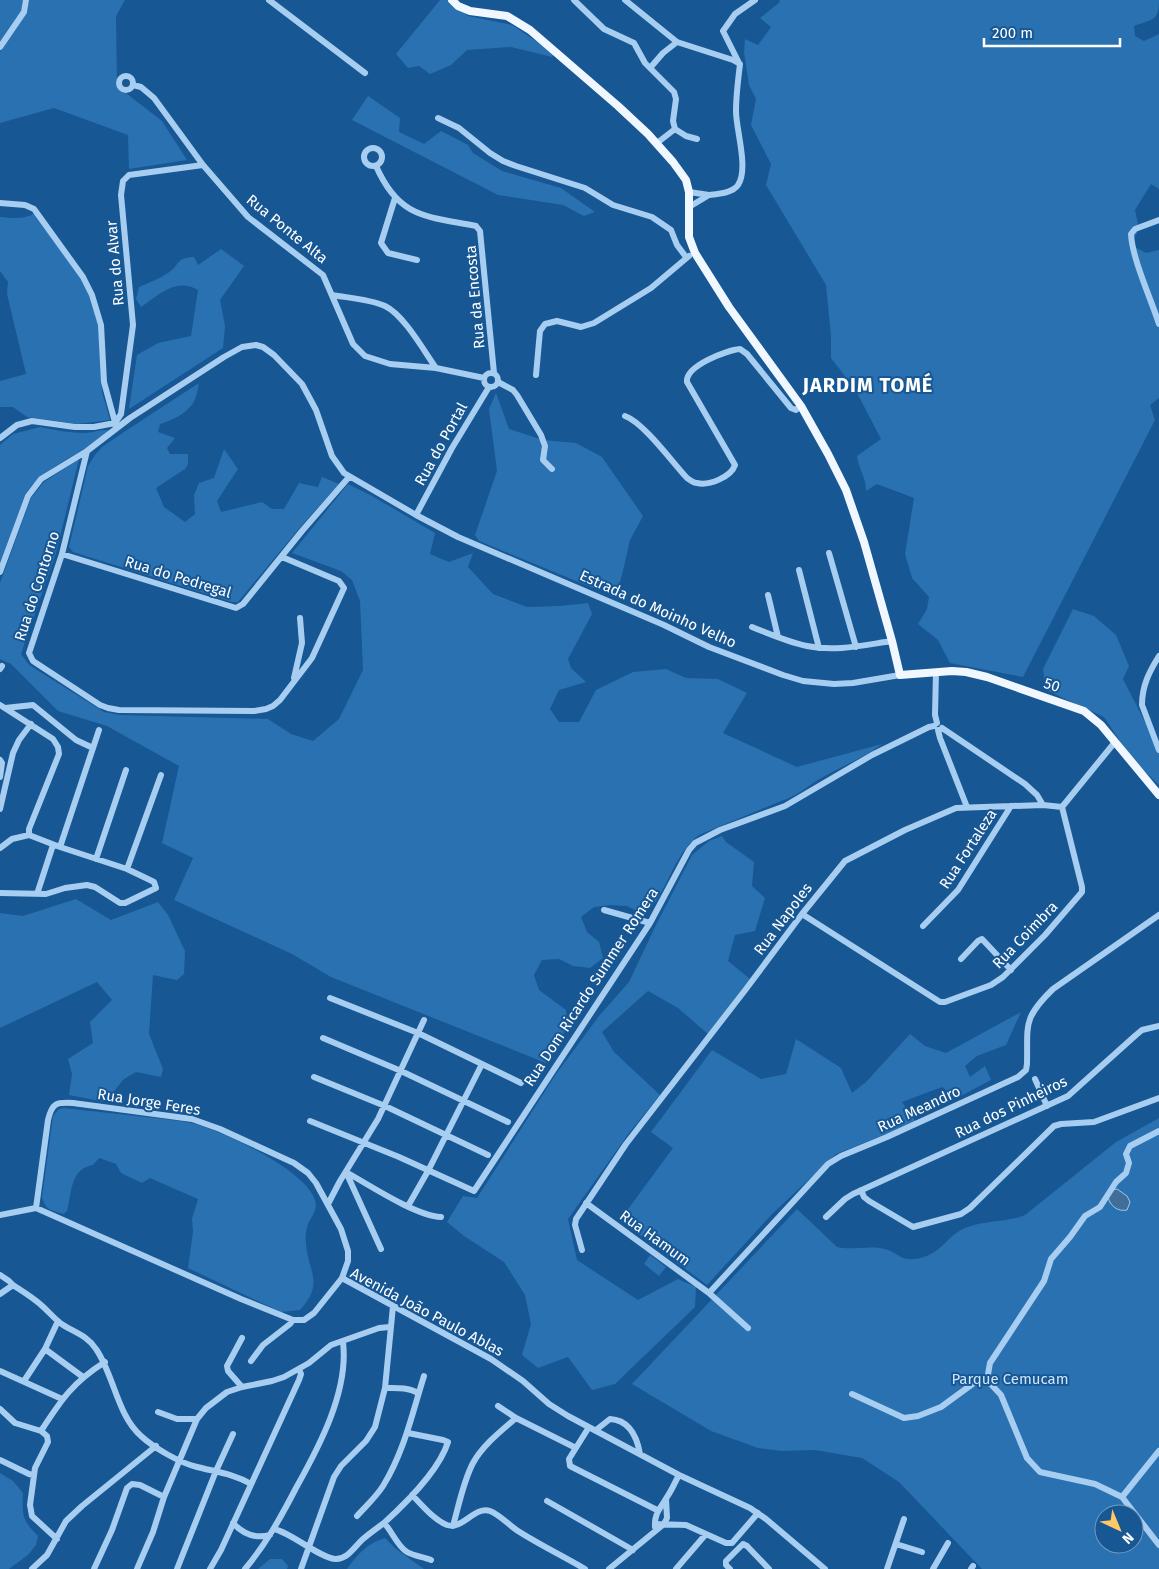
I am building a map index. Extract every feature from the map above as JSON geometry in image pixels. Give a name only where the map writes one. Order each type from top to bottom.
[{"type":"main road","points":[[452,0],[458,6],[470,11],[499,14],[516,20],[566,60],[618,106],[656,143],[686,180],[689,192],[689,237],[695,253],[729,307],[801,406],[846,490],[864,542],[900,675]]},
{"type":"main road","name":"50","points":[[900,675],[952,671],[987,677],[1084,711],[1101,725],[1159,795]]},
{"type":"street","points":[[0,48],[24,12],[26,0]]},
{"type":"street","points":[[269,0],[365,73]]},
{"type":"street","points":[[574,0],[604,29],[634,43],[650,68],[674,92],[676,99],[673,121],[674,129]]},
{"type":"street","points":[[625,0],[677,42],[740,64]]},
{"type":"street","points":[[689,192],[709,195],[722,193],[735,188],[741,178],[742,162],[736,112],[740,64],[723,31],[735,14],[755,0]]},
{"type":"street","points":[[650,68],[663,53],[677,42]]},
{"type":"street","name":"Rua Ponte Alta","points":[[133,85],[141,87],[154,98],[203,165],[248,217],[319,270],[327,282],[353,344],[365,356],[390,364],[436,368],[484,378]]},
{"type":"street","points":[[438,118],[459,128],[490,153],[504,161],[585,188],[614,205],[652,217],[671,230],[677,245],[686,257]]},
{"type":"street","points":[[656,143],[674,129]]},
{"type":"street","points":[[674,129],[686,136],[697,139]]},
{"type":"street","name":"Rua do Alvar","points":[[116,426],[121,414],[133,325],[121,195],[123,181],[129,175],[203,165]]},
{"type":"street","name":"Rua da Encosta","points":[[376,166],[383,182],[395,198],[417,214],[476,226],[480,231],[494,373]]},
{"type":"street","points":[[689,207],[709,195]]},
{"type":"street","points":[[395,198],[381,243],[388,253],[417,260]]},
{"type":"street","points":[[0,204],[25,204],[34,209],[88,285],[101,325],[103,376],[116,426]]},
{"type":"street","points":[[1159,220],[1134,229],[1131,234],[1131,241],[1159,324]]},
{"type":"street","points":[[536,375],[540,331],[544,324],[557,321],[580,328],[586,327],[632,302],[652,288],[686,257],[695,253]]},
{"type":"street","points":[[332,295],[380,305],[393,311],[436,368]]},
{"type":"street","points":[[0,572],[28,496],[34,487],[50,473],[87,451],[116,426],[242,347],[256,345],[263,347],[274,355],[302,384],[316,410],[332,456],[338,467],[349,477]]},
{"type":"street","points":[[625,416],[641,428],[687,478],[696,483],[703,484],[721,478],[732,471],[735,465],[687,382],[689,372],[727,351],[740,349],[747,354],[791,408],[796,410],[801,406]]},
{"type":"street","points":[[489,373],[494,373],[497,376],[498,382],[496,386],[489,387],[484,378],[489,373]]},
{"type":"street","points":[[498,382],[513,390],[517,395],[541,435],[545,446],[543,460],[552,469]]},
{"type":"street","name":"Rua do Portal","points":[[416,515],[457,440],[489,387]]},
{"type":"street","points":[[0,438],[17,426],[32,421],[75,427],[116,426]]},
{"type":"street","points":[[0,428],[10,430]]},
{"type":"street","name":"Rua do Contorno","points":[[87,451],[62,554],[30,647],[30,658],[100,705],[119,710],[254,711],[273,706],[280,700],[312,658],[344,588],[339,581],[282,556]]},
{"type":"street","name":"Estrada do Moinho Velho","points":[[349,477],[458,537],[709,647],[765,669],[803,681],[818,683],[853,683],[900,675]]},
{"type":"street","name":"Rua do Pedregal","points":[[62,554],[236,608],[243,604],[302,530],[349,477]]},
{"type":"street","points":[[830,553],[856,647]]},
{"type":"street","points":[[799,570],[819,648]]},
{"type":"street","points":[[768,595],[778,637]]},
{"type":"street","points":[[293,682],[302,649],[303,636],[300,618]]},
{"type":"street","points":[[752,627],[808,647],[856,647],[892,640]]},
{"type":"street","points":[[302,649],[312,658]]},
{"type":"street","points":[[1159,656],[1144,683],[1142,698],[1142,704],[1159,750]]},
{"type":"street","points":[[936,672],[935,715],[940,738],[967,807]]},
{"type":"street","points":[[2,706],[33,705],[76,740],[93,748]]},
{"type":"street","points":[[2,706],[53,739],[58,746],[59,754],[29,829],[29,835]]},
{"type":"street","points":[[0,809],[13,753],[19,740],[31,724]]},
{"type":"street","name":"Rua Dom Ricardo Summer Romera","points":[[428,1171],[474,1191],[650,923],[684,856],[695,843],[720,830],[785,806],[879,751],[929,727],[938,727]]},
{"type":"street","points":[[938,727],[1025,784],[1037,795],[1043,806]]},
{"type":"street","points":[[36,894],[99,730]]},
{"type":"street","points":[[1062,807],[1115,742]]},
{"type":"street","points":[[0,760],[2,763],[0,777]]},
{"type":"street","points":[[96,859],[126,770]]},
{"type":"street","points":[[127,869],[161,775]]},
{"type":"street","name":"Rua Fortaleza","points":[[923,926],[958,890],[1011,806]]},
{"type":"street","name":"Rua Napoles","points":[[582,1250],[575,1222],[586,1203],[626,1144],[727,1015],[802,914],[845,861],[956,808],[1062,807]]},
{"type":"street","name":"Rua Coimbra","points":[[802,914],[940,1002],[945,1002],[991,985],[1011,970],[1045,935],[1082,892],[1062,807]]},
{"type":"street","points":[[0,848],[12,839],[29,835],[56,846],[127,869],[154,882],[156,888],[120,904],[95,887],[87,885],[36,894],[0,893]]},
{"type":"street","points":[[604,910],[650,923]]},
{"type":"street","name":"Rua Meandro","points":[[709,1294],[811,1182],[835,1159],[888,1137],[1013,1080],[1022,1074],[1027,1064],[1028,1024],[1037,1006],[1053,989],[1159,915]]},
{"type":"street","points":[[962,959],[982,939],[1011,970]]},
{"type":"street","points":[[330,998],[418,1033],[521,1083]]},
{"type":"street","points":[[328,1204],[385,1106],[424,1020]]},
{"type":"street","name":"Rua dos Pinheiros","points":[[826,1217],[846,1198],[860,1190],[1073,1093],[1142,1030],[1159,1026]]},
{"type":"street","points":[[322,1038],[400,1071],[508,1122]]},
{"type":"street","points":[[408,1206],[428,1171],[482,1064]]},
{"type":"street","points":[[314,1077],[385,1106],[488,1156]]},
{"type":"street","points":[[1035,1079],[1047,1106]]},
{"type":"street","points":[[860,1190],[869,1201],[913,1227],[961,1214],[970,1208],[1054,1126],[1094,1122],[1159,1098]]},
{"type":"street","name":"Rua Jorge Feres","points":[[36,1208],[50,1112],[60,1102],[179,1116],[220,1129],[302,1168],[316,1183],[341,1229],[348,1252],[346,1268],[342,1278]]},
{"type":"street","points":[[310,1121],[428,1171]]},
{"type":"street","points":[[987,1380],[990,1363],[1044,1281],[1052,1259],[1085,1216],[1100,1207],[1116,1182],[1126,1173],[1129,1163],[1126,1154],[1130,1146],[1159,1131]]},
{"type":"street","points":[[346,1172],[408,1206],[433,1217],[441,1217]]},
{"type":"street","points":[[346,1172],[381,1249]]},
{"type":"street","name":"Rua Hamum","points":[[586,1203],[709,1294]]},
{"type":"street","points":[[0,1215],[36,1208],[241,1299],[293,1320]]},
{"type":"street","points":[[0,1275],[42,1306],[58,1321],[90,1340],[104,1362],[116,1394],[131,1425],[142,1437],[180,1461],[196,1467],[239,1477],[252,1484]]},
{"type":"street","name":"Avenida João Paulo Ablas","points":[[251,1361],[263,1345],[293,1320],[308,1318],[342,1278],[491,1359],[523,1381],[549,1404],[679,1475],[729,1497],[758,1514],[825,1569]]},
{"type":"street","points":[[0,1294],[12,1285]]},
{"type":"street","points":[[709,1294],[748,1328]]},
{"type":"street","points":[[302,1569],[334,1477],[341,1466],[366,1441],[375,1427],[385,1388],[393,1306]]},
{"type":"street","points":[[24,1381],[45,1349],[58,1321]]},
{"type":"street","points":[[137,1569],[197,1418],[218,1398],[228,1392],[272,1381],[299,1369],[331,1345],[379,1328],[390,1327]]},
{"type":"street","points":[[242,1338],[227,1366],[228,1371],[242,1387]]},
{"type":"street","points":[[245,1569],[272,1532],[306,1469],[332,1412],[343,1374],[345,1353],[343,1342]]},
{"type":"street","points":[[45,1349],[83,1377]]},
{"type":"street","points":[[41,1431],[62,1399],[83,1377],[104,1362]]},
{"type":"street","points":[[210,1569],[221,1550],[299,1380],[299,1369]]},
{"type":"street","points":[[0,1371],[62,1399]]},
{"type":"street","points":[[357,1516],[382,1487],[408,1433],[424,1376]]},
{"type":"street","points":[[852,1394],[904,1418],[918,1416],[940,1407],[978,1380],[987,1380],[1001,1395],[1027,1458],[1040,1472],[1095,1484],[1122,1496],[1159,1545]]},
{"type":"street","points":[[385,1388],[400,1388],[413,1390],[418,1393]]},
{"type":"street","points":[[498,1406],[516,1418],[576,1448]]},
{"type":"street","points":[[0,1409],[15,1423],[41,1431],[46,1436],[48,1442],[33,1475],[34,1485],[30,1505],[32,1516],[57,1539]]},
{"type":"street","points":[[158,1412],[177,1419],[197,1418]]},
{"type":"street","points":[[453,1526],[463,1490],[474,1463],[490,1442],[516,1418]]},
{"type":"street","points":[[596,1430],[610,1419],[622,1422],[637,1438],[640,1454]]},
{"type":"street","points":[[590,1427],[568,1462],[572,1468],[657,1510]]},
{"type":"street","points":[[233,1523],[240,1530],[253,1536],[261,1537],[280,1530],[309,1547],[335,1559],[342,1557],[351,1552],[361,1541],[384,1523],[412,1495],[441,1458],[448,1442],[408,1433]]},
{"type":"street","points":[[177,1569],[216,1471],[233,1434]]},
{"type":"street","points":[[32,1569],[46,1555],[66,1521],[156,1446]]},
{"type":"street","points":[[1122,1496],[1158,1452]]},
{"type":"street","points":[[0,1460],[33,1475]]},
{"type":"street","points":[[656,1528],[657,1510],[666,1499],[679,1475]]},
{"type":"street","points":[[94,1569],[112,1530],[127,1488],[132,1484],[140,1485],[164,1497]]},
{"type":"street","points":[[412,1495],[437,1519],[453,1526],[484,1510],[490,1511],[517,1530],[585,1569]]},
{"type":"street","points":[[664,1524],[667,1518],[666,1499]]},
{"type":"street","points":[[547,1501],[633,1550]]},
{"type":"street","points":[[609,1569],[656,1528],[664,1524],[686,1525],[732,1544],[758,1514]]},
{"type":"street","points":[[887,1569],[904,1519]]},
{"type":"street","points":[[384,1523],[402,1548],[408,1553],[431,1560]]},
{"type":"street","points":[[676,1569],[706,1534]]},
{"type":"street","points":[[933,1569],[948,1543]]},
{"type":"street","points":[[730,1569],[726,1565],[726,1561],[743,1544],[769,1569]]},
{"type":"street","points":[[896,1544],[922,1552]]},
{"type":"green space","points":[[0,0],[23,0],[22,11],[0,43]]},
{"type":"green space","points":[[29,0],[125,0],[116,16],[117,86],[162,121],[187,160],[129,169],[128,135],[54,108],[0,123],[0,52],[27,13]]},
{"type":"green space","points":[[440,0],[447,0],[468,16],[512,25],[554,53],[552,57],[511,47],[467,50],[451,65],[430,74],[419,66],[408,68],[396,54]]},
{"type":"green space","points":[[779,0],[1159,0],[1156,16],[1134,26],[1135,36],[1144,41],[1159,34],[1159,189],[1151,184],[1135,210],[1139,229],[1131,245],[1146,253],[1159,250],[1159,398],[1150,405],[1155,420],[1023,677],[950,663],[938,640],[918,624],[927,609],[929,597],[912,578],[905,554],[914,498],[877,484],[866,491],[865,481],[857,456],[881,439],[855,389],[831,358],[831,336],[826,285],[766,185],[771,164],[751,125],[756,99],[749,85],[744,52],[745,39],[758,45],[771,27],[760,18],[780,2]]},
{"type":"green space","points":[[368,96],[400,118],[399,132],[424,144],[441,131],[468,145],[473,153],[502,171],[561,188],[595,212],[584,216],[563,205],[498,195],[352,120]]},
{"type":"green space","points":[[35,213],[86,286],[99,326],[102,392],[110,420],[77,424],[27,417],[13,407],[0,407],[0,381],[26,374],[7,294],[8,282],[0,271],[0,217],[22,218]]},
{"type":"green space","points":[[221,249],[244,266],[220,300],[225,326],[223,348],[129,409],[137,355],[158,343],[191,336],[198,290],[182,285],[168,289],[141,307],[136,299],[139,287],[168,273],[180,260],[194,257],[198,265]]},
{"type":"green space","points":[[199,383],[195,399],[190,408],[170,421],[160,424],[158,432],[175,438],[167,448],[170,454],[188,454],[188,464],[185,469],[156,488],[164,507],[185,522],[195,514],[194,495],[199,483],[214,478],[224,449],[238,469],[217,501],[221,512],[262,502],[272,509],[284,509],[299,483],[318,487],[322,477],[339,484],[238,602],[232,602],[73,552],[69,547],[88,466],[95,455],[102,447]]},
{"type":"green space","points":[[496,393],[509,429],[543,440],[576,443],[602,457],[643,516],[630,540],[617,591],[598,590],[479,541],[475,535],[497,471],[489,409]]},
{"type":"green space","points":[[40,427],[79,433],[110,431],[44,474],[31,487],[25,495],[0,563],[0,445],[13,434]]},
{"type":"green space","points":[[79,459],[56,553],[21,654],[29,665],[104,712],[120,715],[268,719],[291,734],[313,741],[339,719],[363,670],[360,601],[352,580],[341,571],[292,553],[348,484],[435,533],[430,554],[449,562],[473,553],[468,567],[493,594],[527,607],[588,603],[592,614],[568,659],[571,668],[586,682],[559,690],[550,709],[559,722],[579,722],[596,690],[633,672],[666,669],[686,678],[718,679],[747,693],[723,733],[797,767],[882,744],[791,797],[699,835],[685,849],[655,903],[641,913],[627,906],[610,905],[594,907],[581,917],[587,932],[599,942],[603,958],[590,968],[573,966],[559,959],[542,960],[534,975],[539,990],[566,1010],[567,1026],[546,1063],[331,977],[292,954],[174,900],[193,858],[162,843],[179,766],[107,726],[58,711],[11,664],[0,659],[0,583],[31,498],[44,482]]},
{"type":"green space","points":[[1073,609],[1094,616],[1116,635],[1129,666],[1123,679],[1159,744],[1159,785],[1132,759],[1104,717],[1046,690],[1043,669]]},
{"type":"green space","points":[[722,836],[726,842],[754,862],[752,886],[765,898],[755,931],[735,935],[728,961],[750,979],[708,1034],[678,1008],[648,991],[602,1032],[614,1052],[660,1095],[629,1133],[568,1219],[577,1260],[638,1300],[678,1279],[696,1287],[695,1307],[615,1384],[592,1390],[568,1357],[538,1368],[522,1355],[531,1324],[525,1295],[504,1262],[464,1236],[447,1222],[463,1196],[477,1198],[556,1074],[599,1016],[629,982],[692,855],[709,841]]},
{"type":"green space","points":[[76,899],[111,920],[158,902],[168,915],[185,951],[184,974],[177,980],[153,975],[149,1034],[163,1069],[161,1077],[136,1072],[124,1079],[105,1102],[69,1095],[72,1074],[68,1059],[93,1043],[90,1022],[112,1000],[97,982],[0,1028],[0,913],[23,916]]},
{"type":"green space","points":[[1021,1012],[1006,1045],[977,1056],[965,1066],[970,1077],[985,1066],[991,1080],[957,1098],[942,1087],[902,1102],[916,1122],[836,1154],[772,1214],[707,1285],[620,1220],[673,1148],[651,1132],[712,1050],[761,1079],[786,1074],[796,1039],[841,1068],[852,1093],[866,1082],[910,1034],[925,1046],[946,1053]]},
{"type":"green space","points":[[63,1108],[169,1120],[205,1127],[260,1152],[296,1176],[308,1188],[316,1204],[306,1231],[307,1253],[313,1277],[312,1292],[300,1310],[281,1312],[188,1268],[193,1232],[192,1219],[198,1199],[150,1178],[142,1183],[121,1173],[116,1164],[99,1158],[93,1165],[85,1167],[80,1171],[73,1182],[67,1211],[64,1214],[52,1211],[47,1207],[42,1197],[53,1116],[58,1110]]},
{"type":"green space","name":"Parque Cemucam","points":[[1159,1118],[1159,1569],[982,1569],[899,1482],[862,1458],[815,1450],[781,1451],[758,1448],[711,1431],[632,1384],[797,1209],[837,1247],[882,1248],[906,1259],[917,1259],[929,1255],[957,1233],[968,1227],[1025,1215],[1116,1142]]},
{"type":"green space","points":[[650,1255],[666,1267],[659,1276],[644,1264]]},
{"type":"green space","points":[[0,1473],[13,1481],[23,1493],[24,1517],[38,1536],[36,1545],[28,1555],[9,1569],[0,1569]]},
{"type":"green space","points":[[385,1538],[396,1549],[424,1569],[347,1569],[363,1550]]},
{"type":"green space","points":[[270,1559],[282,1559],[288,1566],[287,1569],[258,1569]]},
{"type":"shaded area","points":[[1117,1189],[1127,1196],[1130,1202],[1127,1210],[1118,1209],[1109,1200],[1108,1197],[1112,1190]]},
{"type":"district","name":"JARDIM TOMÉ","points":[[868,385]]}]
